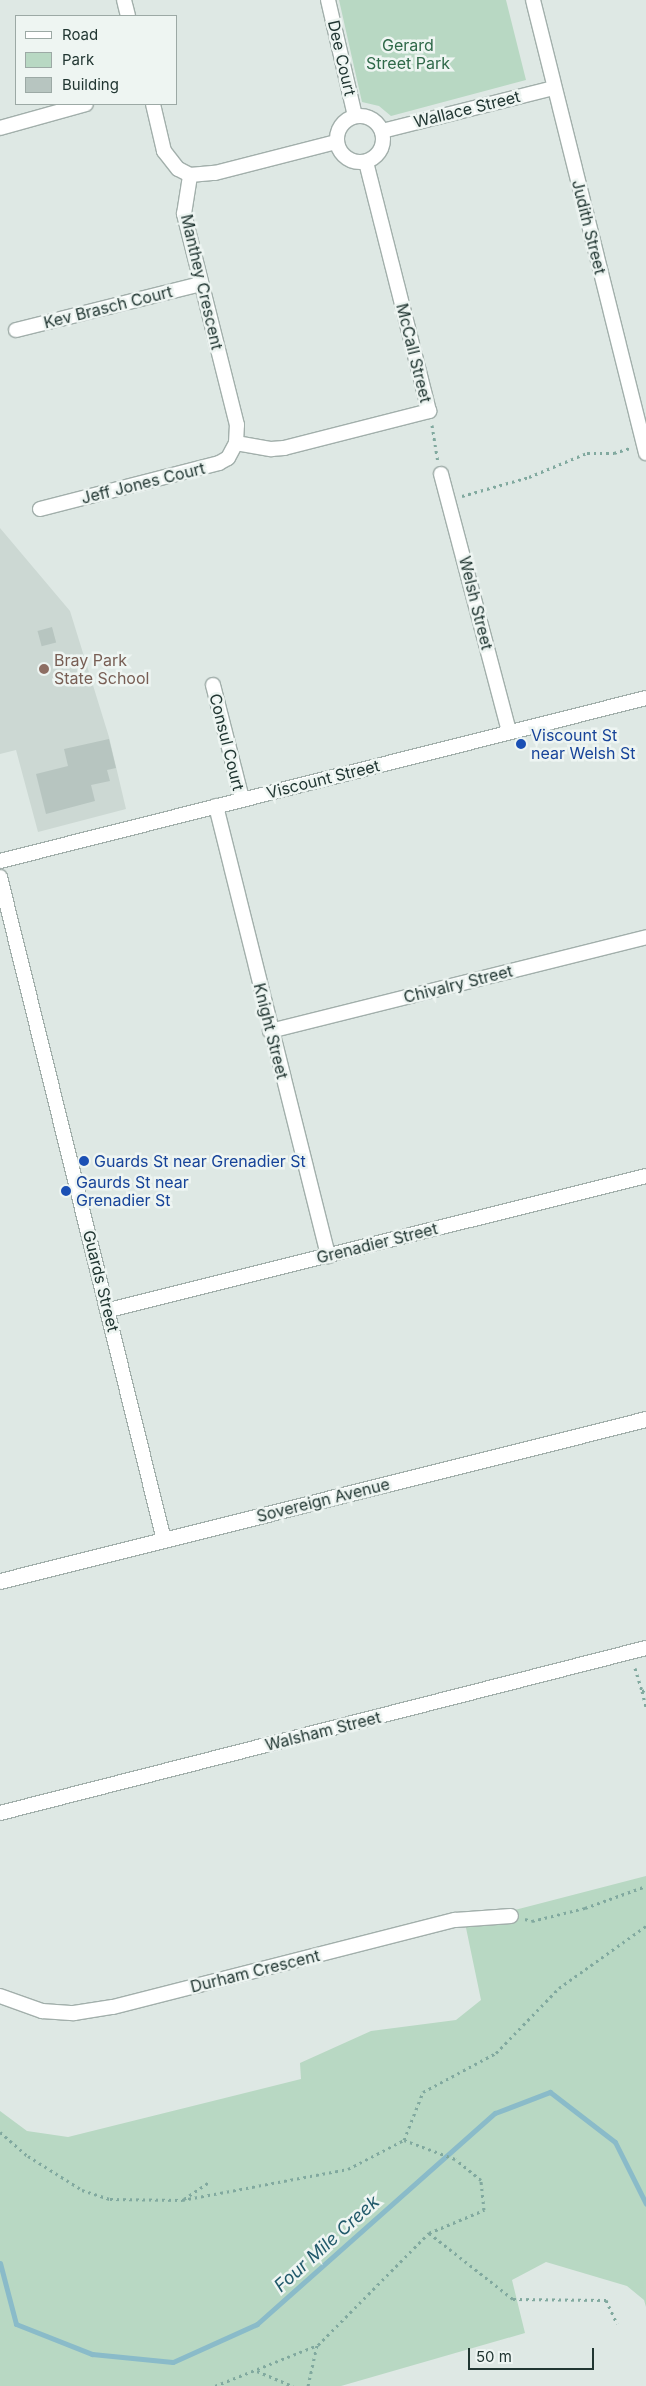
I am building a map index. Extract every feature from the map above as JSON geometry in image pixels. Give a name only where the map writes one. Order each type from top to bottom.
[{"type":"street","points":[[124,0],[128,15]]},
{"type":"street","name":"Dee Court","points":[[328,0],[355,116]]},
{"type":"street","name":"Judith Street","points":[[533,0],[553,88],[645,447]]},
{"type":"street","name":"Wallace Street","points":[[382,131],[553,88]]},
{"type":"street","points":[[0,128],[82,105]]},
{"type":"street","points":[[153,105],[164,151],[178,169],[190,175],[215,173],[336,142]]},
{"type":"street","points":[[355,116],[372,119],[382,131],[381,150],[366,162],[347,158],[336,142],[341,125],[355,116]]},
{"type":"street","name":"McCall Street","points":[[236,442],[259,448],[284,448],[429,411],[366,162]]},
{"type":"street","name":"Manthey Crescent","points":[[190,175],[184,214],[200,284],[237,425],[236,442]]},
{"type":"street","name":"Kev Brasch Court","points":[[16,330],[200,284]]},
{"type":"street","name":"Jeff Jones Court","points":[[40,509],[219,463],[228,458],[236,442]]},
{"type":"street","name":"Welsh Street","points":[[441,474],[509,732]]},
{"type":"street","name":"Consul Court","points":[[213,685],[242,799]]},
{"type":"street","name":"Viscount Street","points":[[0,861],[646,698]]},
{"type":"street","name":"Knight Street","points":[[216,806],[270,1031],[328,1256]]},
{"type":"street","name":"Guards Street","points":[[0,877],[109,1310],[164,1540]]},
{"type":"street","name":"Chivalry Street","points":[[270,1031],[646,937]]},
{"type":"street","name":"Grenadier Street","points":[[109,1310],[646,1176]]},
{"type":"street","name":"Sovereign Avenue","points":[[0,1581],[646,1419]]},
{"type":"street","name":"Walsham Street","points":[[0,1813],[646,1648]]},
{"type":"street","name":"Durham Crescent","points":[[0,1996],[42,2011],[74,2013],[112,2007],[455,1920],[511,1916]]},
{"type":"path","points":[[429,411],[441,474]]},
{"type":"path","points":[[449,499],[529,477],[587,453],[619,452],[645,447]]},
{"type":"path","points":[[635,1668],[644,1690],[646,1707]]},
{"type":"path","points":[[511,1916],[532,1921],[585,1908],[646,1886]]},
{"type":"path","points":[[0,2132],[28,2156],[82,2190],[110,2199],[182,2200],[348,2169],[404,2140],[423,2092],[496,2053],[559,1988],[646,1926]]},
{"type":"path","points":[[215,2386],[256,2371],[318,2344],[429,2233],[484,2210],[480,2180],[455,2159],[404,2140]]},
{"type":"path","points":[[182,2200],[208,2183]]},
{"type":"path","points":[[429,2233],[513,2299],[606,2300],[617,2324]]},
{"type":"path","points":[[308,2386],[318,2344]]},
{"type":"path","points":[[256,2371],[293,2386]]},
{"type":"shaded area","name":"Bray Park State School","points":[[0,528],[70,611],[109,737],[126,809],[38,832],[16,750],[0,754]]},
{"type":"green space","name":"Gerard Street Park","points":[[339,0],[506,0],[526,80],[391,116],[379,106],[362,102]]},
{"type":"green space","points":[[646,1876],[646,2307],[644,2300],[627,2286],[546,2262],[512,2280],[525,2333],[341,2386],[0,2386],[0,2111],[27,2131],[68,2137],[301,2079],[300,2063],[371,2031],[456,2020],[481,2000],[465,1923]]},
{"type":"building","points":[[52,627],[56,642],[42,646],[38,631]]},
{"type":"building","points":[[109,739],[116,768],[107,770],[110,781],[91,785],[95,801],[46,814],[36,774],[68,766],[64,749]]},
{"type":"waterway","name":"Four Mile Creek","points":[[0,2263],[16,2324],[92,2354],[173,2362],[257,2324],[495,2113],[550,2092],[615,2142],[646,2204]]},
{"type":"place","name":"Bray Park State School","points":[[44,669]]},
{"type":"place","name":"Viscount St near Welsh St","points":[[521,744]]},
{"type":"place","name":"Guards St near Grenadier St","points":[[84,1161]]},
{"type":"place","name":"Gaurds St near Grenadier St","points":[[66,1191]]}]
